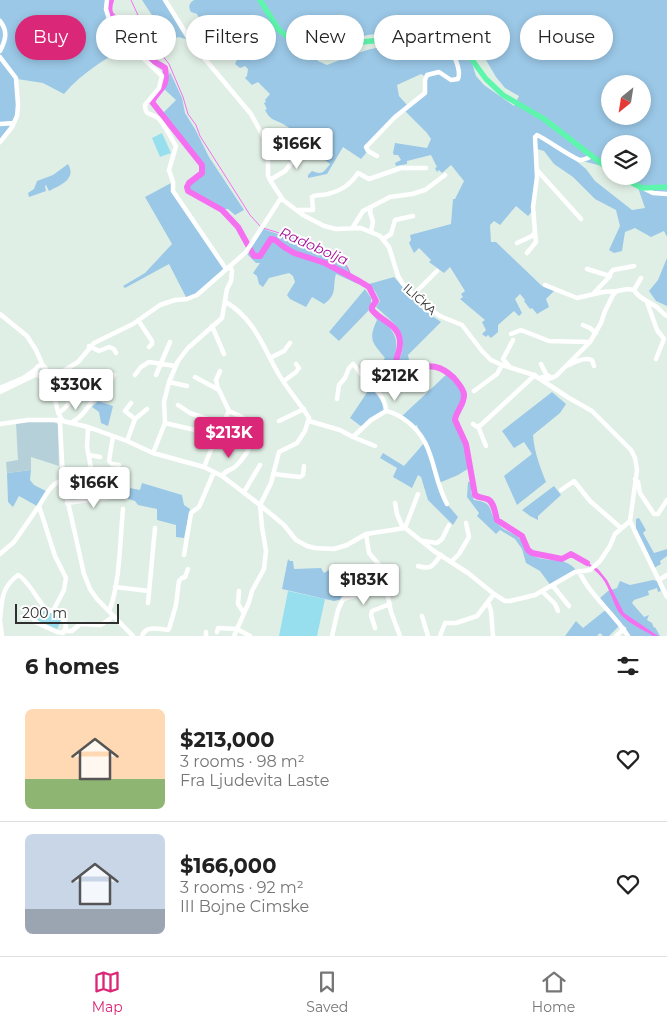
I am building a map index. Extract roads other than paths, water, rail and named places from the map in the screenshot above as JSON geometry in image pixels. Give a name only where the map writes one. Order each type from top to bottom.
[{"type":"main road","points":[[260,0],[274,25],[300,46],[311,51],[324,53],[338,52],[362,42],[374,41]]},
{"type":"main road","points":[[473,60],[486,79],[503,96],[544,119],[601,163]]},
{"type":"main road","points":[[636,185],[642,188],[667,187]]},
{"type":"street","points":[[107,0],[106,9],[109,19],[122,29],[142,57],[162,76],[159,88],[144,108],[147,113],[158,118],[176,146],[169,170],[173,182],[173,192],[232,271],[222,318],[188,348],[175,366],[163,407],[165,422],[153,453]]},
{"type":"street","points":[[165,0],[194,46],[246,108],[259,128],[268,150],[268,175],[281,198],[318,224],[328,228],[362,228],[371,231],[383,239],[390,234],[395,220],[413,216]]},
{"type":"street","points":[[0,21],[6,33],[0,50]]},
{"type":"street","points":[[0,57],[16,78],[18,84],[18,111],[14,123],[0,142]]},
{"type":"street","points":[[377,156],[368,151],[366,147],[395,116],[425,93],[427,75],[439,72],[452,80],[458,79],[459,73],[454,60]]},
{"type":"street","points":[[0,124],[14,123]]},
{"type":"street","points":[[527,253],[536,242],[533,216],[537,170],[534,140],[537,135],[580,160],[592,156]]},
{"type":"street","points":[[270,180],[285,171],[293,161],[292,157],[287,154]]},
{"type":"street","points":[[296,210],[313,210],[312,197],[342,190],[349,186],[358,173],[369,179],[401,168],[426,168]]},
{"type":"street","points":[[537,170],[581,219]]},
{"type":"street","points":[[353,227],[363,211],[390,197],[425,190],[445,175]]},
{"type":"street","points":[[642,188],[666,196]]},
{"type":"street","points":[[52,382],[57,375],[78,362],[90,346],[165,303],[197,295],[246,252],[281,198]]},
{"type":"street","points":[[370,208],[373,222],[371,231]]},
{"type":"street","points":[[518,243],[532,236],[535,232]]},
{"type":"street","name":"ILIĆKA","points":[[383,239],[389,247],[398,276],[413,295],[430,310],[447,320],[462,325],[487,356],[502,365],[534,375],[559,392],[592,410],[631,450],[635,458],[637,470],[630,521]]},
{"type":"street","points":[[593,294],[609,278],[613,270],[634,266]]},
{"type":"street","points":[[587,269],[609,275]]},
{"type":"street","points":[[413,295],[436,271]]},
{"type":"street","points":[[634,290],[640,278]]},
{"type":"street","points":[[546,285],[577,298],[628,289],[634,290],[641,299],[657,307],[667,316]]},
{"type":"street","points":[[564,369],[596,334],[608,304],[618,291]]},
{"type":"street","points":[[226,302],[239,310],[250,322],[309,420],[305,431],[297,443],[279,452],[271,483],[260,505],[267,557],[264,569],[252,590],[234,636]]},
{"type":"street","points":[[646,302],[657,330],[664,339],[656,359]]},
{"type":"street","points":[[0,314],[27,336],[36,350],[39,370],[48,383],[65,421]]},
{"type":"street","points":[[138,320],[152,341],[149,347]]},
{"type":"street","points":[[583,325],[590,328],[596,334]]},
{"type":"street","points":[[212,326],[224,354]]},
{"type":"street","points":[[511,334],[521,330],[549,341],[590,342]]},
{"type":"street","points":[[510,367],[503,359],[513,340]]},
{"type":"street","points":[[156,375],[170,342]]},
{"type":"street","points":[[270,358],[284,351],[290,344]]},
{"type":"street","points":[[90,346],[99,350],[111,348],[116,353]]},
{"type":"street","points":[[486,446],[475,425],[481,425],[534,375],[547,379],[552,378],[570,364],[583,359],[592,360],[594,366]]},
{"type":"street","points":[[135,375],[146,363],[175,366]]},
{"type":"street","points":[[284,381],[296,372],[298,368],[296,364]]},
{"type":"street","points":[[336,399],[339,385],[353,364],[379,393],[385,403],[386,411]]},
{"type":"street","points":[[540,364],[546,374],[552,378]]},
{"type":"street","points":[[474,391],[497,374],[502,365]]},
{"type":"street","points":[[39,370],[44,375],[57,375]]},
{"type":"street","points":[[0,390],[39,370]]},
{"type":"street","points":[[220,371],[216,380],[219,390],[230,411],[242,417],[246,422]]},
{"type":"street","points":[[48,374],[65,421]]},
{"type":"street","points":[[114,375],[102,396],[94,397],[80,390],[64,410],[63,480],[86,582],[98,599],[132,636]]},
{"type":"street","points":[[195,377],[219,390]]},
{"type":"street","points":[[168,385],[187,386]]},
{"type":"street","points":[[65,421],[85,412],[94,397]]},
{"type":"street","points":[[131,403],[125,411],[135,419]]},
{"type":"street","points":[[178,406],[190,413],[222,424]]},
{"type":"street","points":[[127,441],[135,419],[147,409]]},
{"type":"street","points":[[279,421],[304,409]]},
{"type":"street","points":[[204,467],[222,424],[230,411]]},
{"type":"street","points":[[352,437],[368,422],[386,411]]},
{"type":"street","points":[[386,411],[402,418],[421,434],[447,504]]},
{"type":"street","points":[[0,424],[28,420],[65,421],[127,441],[153,453],[204,467],[222,476],[244,492],[284,525],[296,540],[307,546],[320,549],[334,548],[347,545],[366,534],[404,528]]},
{"type":"street","points":[[309,420],[340,430],[375,446]]},
{"type":"street","points":[[165,422],[217,435]]},
{"type":"street","points":[[88,427],[87,440],[91,468]]},
{"type":"street","points":[[113,436],[109,461],[112,464],[120,465]]},
{"type":"street","points":[[222,476],[225,472],[235,467],[251,446],[251,441]]},
{"type":"street","points":[[89,455],[100,457]]},
{"type":"street","points":[[244,492],[260,465]]},
{"type":"street","points":[[273,474],[300,477],[303,475],[304,466]]},
{"type":"street","points":[[184,555],[191,513],[199,506],[214,472]]},
{"type":"street","points":[[635,479],[638,482],[640,493],[654,514],[658,514],[667,500]]},
{"type":"street","points":[[0,554],[14,542],[50,489],[63,480]]},
{"type":"street","points":[[561,490],[574,481],[590,501],[621,528]]},
{"type":"street","points":[[404,528],[418,494]]},
{"type":"street","points":[[67,503],[119,496]]},
{"type":"street","points":[[395,503],[397,514],[404,528],[505,601],[535,595],[579,572],[594,567],[610,546],[613,537],[630,521],[667,597]]},
{"type":"street","points":[[40,506],[55,556],[66,578],[64,590],[53,611]]},
{"type":"street","points":[[109,611],[115,588],[123,510]]},
{"type":"street","points":[[452,562],[469,537],[466,523]]},
{"type":"street","points":[[419,540],[437,543],[442,539],[448,525]]},
{"type":"street","points":[[148,603],[155,528]]},
{"type":"street","points":[[366,534],[369,553],[381,567],[391,612],[400,636]]},
{"type":"street","points":[[418,566],[428,569],[441,555]]},
{"type":"street","points":[[142,636],[144,631],[148,629],[168,630],[170,628],[176,605],[179,581],[185,578],[188,569]]},
{"type":"street","points":[[579,572],[628,636]]},
{"type":"street","points":[[2,636],[0,621],[4,592],[10,582],[18,575],[26,581],[33,594],[45,608],[61,615],[65,620],[66,627],[63,634]]},
{"type":"street","points":[[659,580],[667,575]]},
{"type":"street","points":[[332,636],[338,610],[343,599],[362,594],[386,584]]},
{"type":"street","points":[[553,586],[569,606]]},
{"type":"street","points":[[115,588],[149,591]]},
{"type":"street","points":[[239,591],[238,604],[244,613]]},
{"type":"street","points":[[542,591],[555,604],[558,611]]},
{"type":"street","points":[[440,636],[445,623],[456,623],[477,616],[494,594]]},
{"type":"street","points":[[488,602],[491,611],[493,636]]},
{"type":"street","points":[[375,628],[371,615],[372,611],[390,604]]},
{"type":"street","points":[[45,608],[39,611],[34,621],[63,634],[72,631],[80,624],[101,625],[114,616]]},
{"type":"street","points":[[422,616],[428,636]]},
{"type":"street","points":[[217,632],[218,628],[237,629],[250,636]]},
{"type":"street","points":[[616,636],[624,629]]},
{"type":"waterway","name":"Radobolja","points":[[111,0],[109,7],[114,18],[126,25],[145,55],[165,68],[166,80],[152,102],[202,165],[202,173],[189,183],[188,191],[222,210],[238,227],[254,256],[260,256],[271,239],[275,240],[294,253],[325,263],[369,287],[376,301],[372,310],[397,332],[400,347],[396,364],[410,368],[437,367],[454,378],[463,390],[463,401],[455,420],[466,444],[475,495],[491,502],[497,520],[522,536],[528,550],[532,553],[562,559],[571,554],[587,563]]},
{"type":"waterway","name":"Radobolja","points":[[131,0],[148,37],[169,64],[188,114],[196,125],[200,136],[250,215],[260,226]]},
{"type":"waterway","name":"Radobolja","points":[[263,228],[321,247],[342,260],[351,276]]}]
